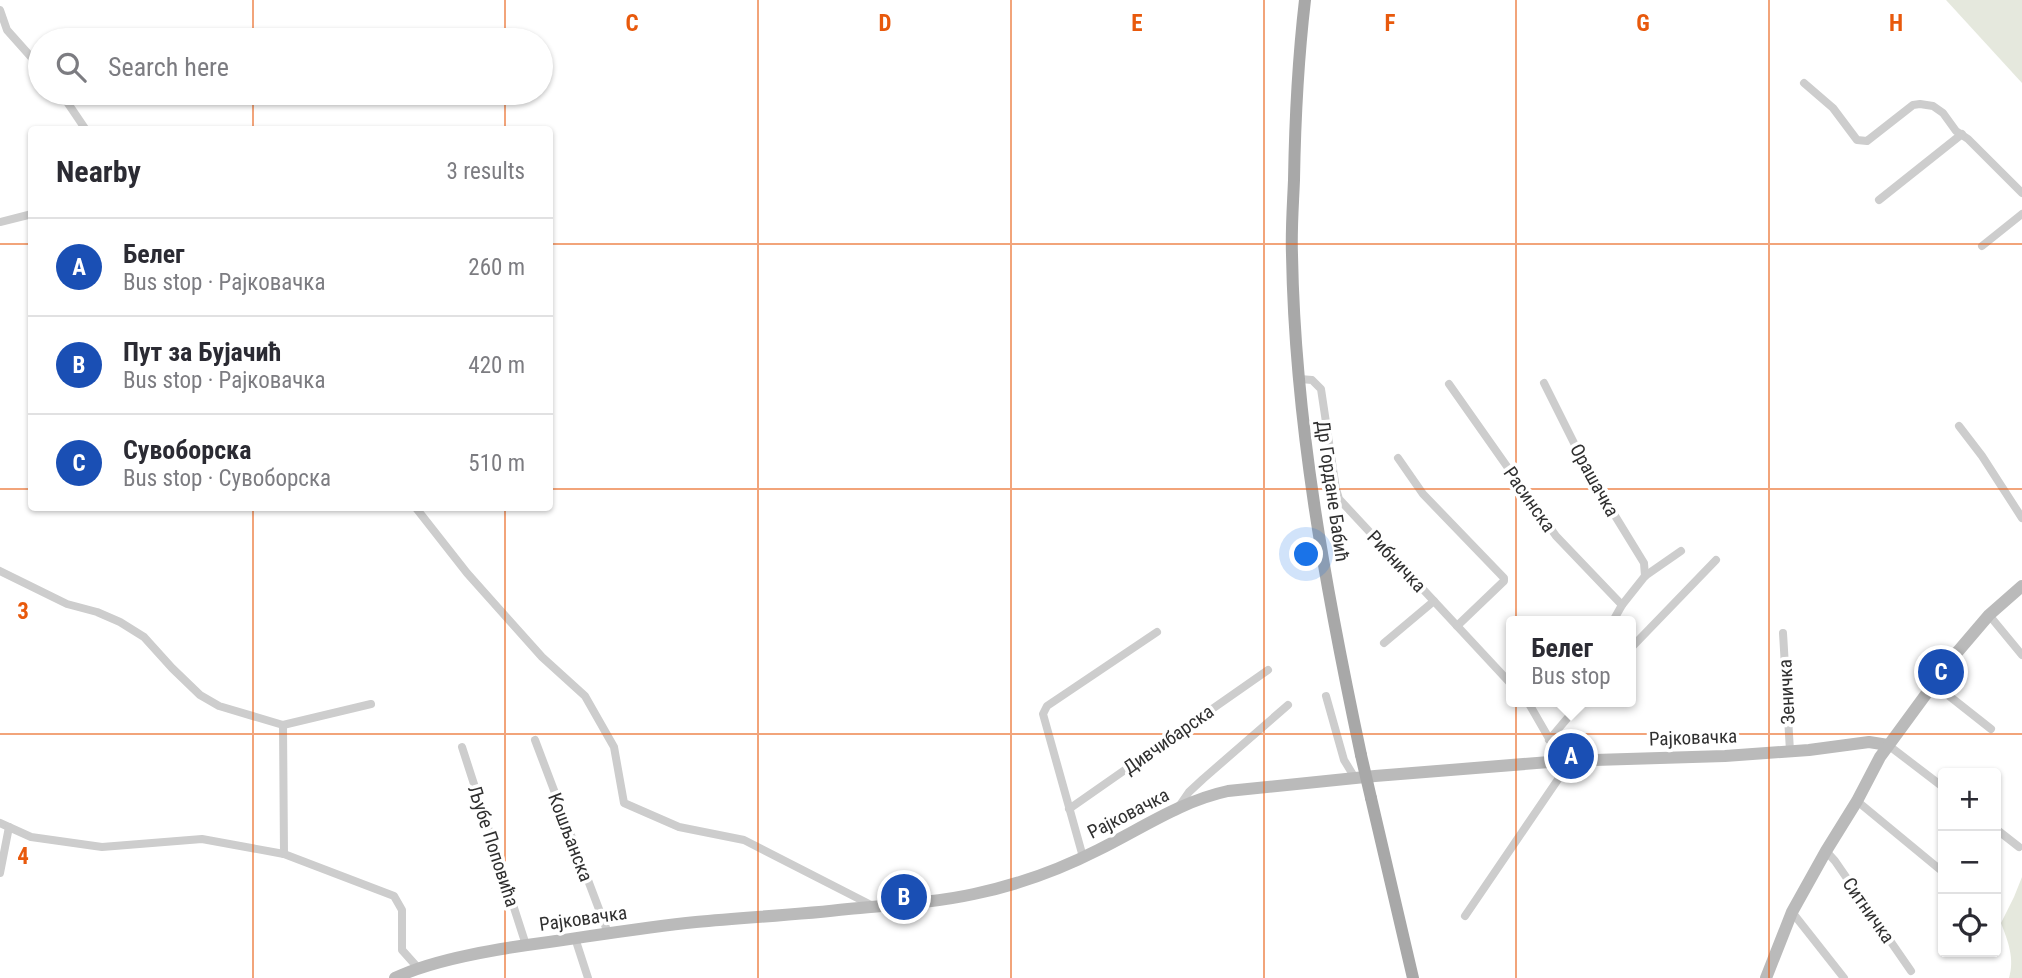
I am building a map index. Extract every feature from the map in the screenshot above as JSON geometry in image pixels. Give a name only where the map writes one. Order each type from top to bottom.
[{"type":"main road","name":"Др Гордане Бабић","points":[[1305,0],[1295,125],[1292,253],[1300,379],[1310,472],[1328,597],[1361,755],[1413,978]]},
{"type":"main road","points":[[1766,978],[1792,912],[1888,745],[1954,656],[1989,615],[2022,586]]},
{"type":"main road","name":"Рајковачка","points":[[395,978],[419,969],[526,945],[608,933],[695,922],[923,902],[984,892],[1026,881],[1083,857],[1178,808],[1228,792],[1355,778],[1562,761],[1725,756],[1869,742],[1888,745]]},
{"type":"street","points":[[0,10],[7,30],[28,54]]},
{"type":"street","points":[[1804,83],[1833,108],[1854,136],[1862,141],[1867,141],[1909,107],[1920,103],[1938,108],[1956,131],[2022,193]]},
{"type":"street","points":[[69,105],[83,126]]},
{"type":"street","points":[[1879,200],[1962,134]]},
{"type":"street","points":[[1982,246],[2022,214]]},
{"type":"street","points":[[0,222],[28,215]]},
{"type":"street","name":"Рибничка","points":[[1300,379],[1312,380],[1321,389],[1339,499],[1506,680]]},
{"type":"street","name":"Орашачка","points":[[1544,383],[1590,475],[1644,563],[1645,576]]},
{"type":"street","name":"Расинска","points":[[1450,384],[1556,536],[1622,605]]},
{"type":"street","points":[[1959,426],[2022,518]]},
{"type":"street","points":[[1398,458],[1423,494],[1504,578],[1457,626]]},
{"type":"street","points":[[418,511],[467,573],[534,647],[585,696],[614,747],[624,803],[679,827],[744,840],[873,906]]},
{"type":"street","points":[[1616,616],[1645,576],[1682,551]]},
{"type":"street","points":[[1636,643],[1716,560]]},
{"type":"street","points":[[0,571],[67,604],[108,617],[144,637],[200,695],[219,706],[283,724],[371,704]]},
{"type":"street","name":"Рибничка","points":[[1384,643],[1434,601]]},
{"type":"street","points":[[1989,615],[2022,655]]},
{"type":"street","points":[[1083,857],[1043,714],[1047,706],[1157,632]]},
{"type":"street","name":"Зеничка","points":[[1783,633],[1790,751]]},
{"type":"street","name":"Дивчибарска","points":[[1069,809],[1268,670]]},
{"type":"street","points":[[1934,684],[1991,729]]},
{"type":"street","points":[[1326,696],[1344,760],[1355,778]]},
{"type":"street","points":[[1178,808],[1202,779],[1288,705]]},
{"type":"street","points":[[1465,916],[1561,775],[1562,761],[1531,707]]},
{"type":"street","points":[[1549,740],[1577,707]]},
{"type":"street","points":[[283,724],[284,854]]},
{"type":"street","name":"Кошљанска","points":[[535,740],[608,933]]},
{"type":"street","points":[[1888,745],[1938,784]]},
{"type":"street","name":"Љубе Поповића","points":[[462,747],[526,945]]},
{"type":"street","points":[[1857,801],[1938,868]]},
{"type":"street","points":[[0,823],[31,836],[102,848],[202,839],[284,854],[394,896],[402,910],[402,950],[419,969]]},
{"type":"street","points":[[0,873],[9,827]]},
{"type":"street","points":[[1999,831],[2019,847]]},
{"type":"street","name":"Ситничка","points":[[1826,851],[1911,971]]},
{"type":"street","points":[[1792,912],[1844,978]]},
{"type":"street","points":[[575,938],[588,978]]},
{"type":"shaded area","points":[[1946,0],[2022,0],[2022,83]]},
{"type":"shaded area","points":[[2022,877],[2022,978],[2009,978],[2011,957],[2001,923]]},
{"type":"place","name":"Сувоборска","points":[[1941,672]]},
{"type":"place","name":"Белег","points":[[1571,756]]},
{"type":"place","name":"Пут за Бујачић","points":[[904,897]]}]
